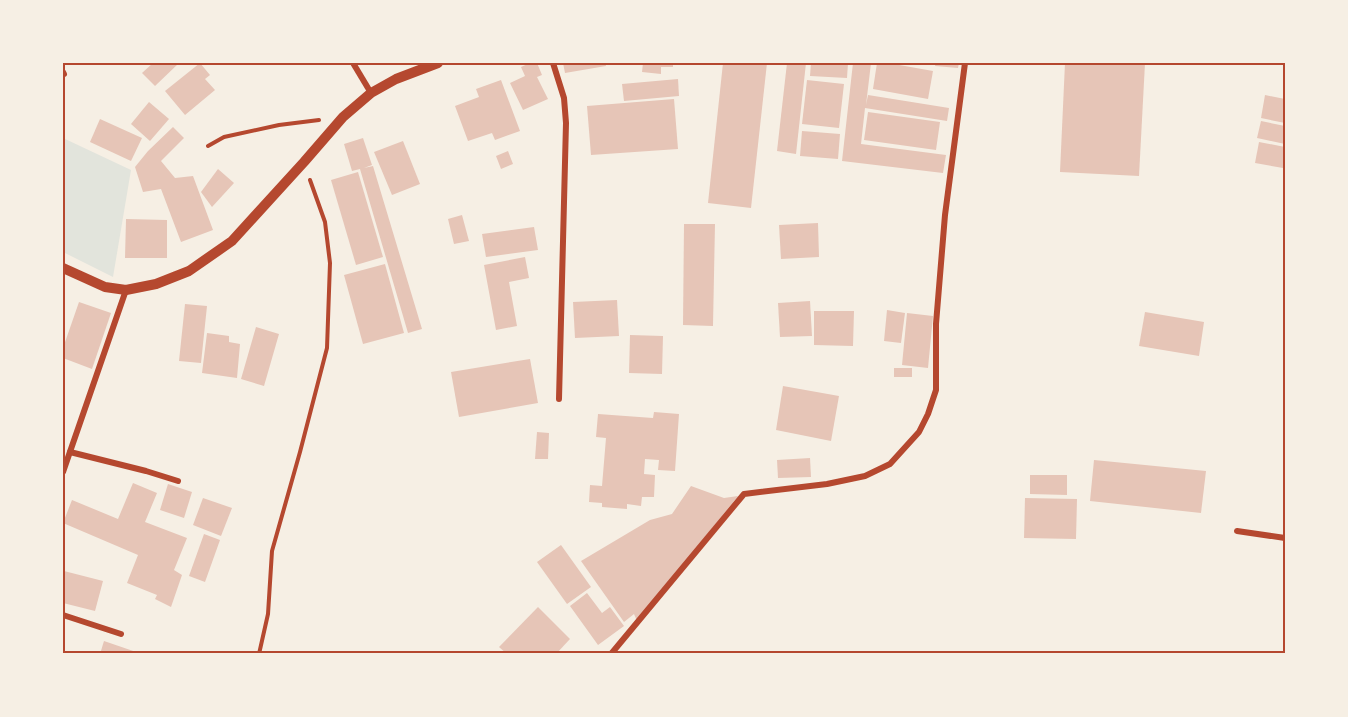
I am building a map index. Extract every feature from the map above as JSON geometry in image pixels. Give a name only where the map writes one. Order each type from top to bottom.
[{"type":"street","points":[[353,63],[371,93]]},
{"type":"street","points":[[63,268],[105,287],[126,290],[156,284],[189,271],[232,241],[343,117],[371,93],[396,79],[438,63]]},
{"type":"street","points":[[554,63],[564,98],[566,123],[559,399]]},
{"type":"street","points":[[611,654],[744,494],[827,484],[865,476],[890,464],[919,432],[936,390],[936,324],[944,226],[965,63]]},
{"type":"street","points":[[63,472],[126,290]]},
{"type":"street","points":[[70,452],[178,481]]},
{"type":"street","points":[[1237,531],[1285,538]]},
{"type":"street","points":[[63,615],[121,634]]},
{"type":"path","points":[[208,146],[224,137],[279,125],[343,117]]},
{"type":"path","points":[[260,654],[268,614],[272,551],[327,348],[330,263],[325,222],[304,162]]},
{"type":"shaded area","points":[[63,138],[131,170],[113,277],[63,252]]},
{"type":"building","points":[[153,63],[179,63],[155,86],[142,73]]},
{"type":"building","points":[[200,63],[210,75],[205,79],[215,90],[185,115],[165,91]]},
{"type":"building","points":[[537,63],[542,75],[537,77],[548,99],[523,110],[510,83],[525,76],[521,67]]},
{"type":"building","points":[[563,63],[605,63],[606,66],[565,73]]},
{"type":"building","points":[[643,63],[673,63],[673,67],[661,67],[661,74],[642,72]]},
{"type":"building","points":[[723,63],[767,63],[751,208],[708,203]]},
{"type":"building","points":[[787,63],[806,63],[796,154],[777,151]]},
{"type":"building","points":[[811,63],[848,63],[847,78],[810,76]]},
{"type":"building","points":[[853,63],[871,63],[866,105],[868,95],[949,108],[947,121],[865,108],[861,144],[946,155],[943,173],[842,161]]},
{"type":"building","points":[[877,63],[933,71],[928,99],[873,89]]},
{"type":"building","points":[[936,63],[959,63],[958,68],[935,66]]},
{"type":"building","points":[[1065,63],[1145,63],[1139,176],[1060,172]]},
{"type":"building","points":[[678,79],[679,96],[624,101],[622,84]]},
{"type":"building","points":[[501,80],[520,131],[495,140],[492,133],[468,141],[455,106],[479,97],[476,89]]},
{"type":"building","points":[[807,80],[844,84],[839,128],[802,124]]},
{"type":"building","points":[[1265,95],[1285,99],[1285,123],[1261,118]]},
{"type":"building","points":[[674,99],[678,149],[591,155],[587,106]]},
{"type":"building","points":[[149,102],[169,119],[150,141],[131,124]]},
{"type":"building","points":[[868,112],[940,122],[936,150],[864,140]]},
{"type":"building","points":[[100,119],[142,138],[131,161],[90,142]]},
{"type":"building","points":[[1261,121],[1285,126],[1285,144],[1257,138]]},
{"type":"building","points":[[173,127],[184,138],[161,161],[175,178],[193,176],[213,230],[181,242],[161,189],[143,192],[135,167]]},
{"type":"building","points":[[802,131],[840,134],[838,159],[800,156]]},
{"type":"building","points":[[363,138],[372,165],[364,168],[373,166],[422,329],[408,333],[360,169],[352,171],[344,144]]},
{"type":"building","points":[[403,141],[420,184],[392,195],[374,152]]},
{"type":"building","points":[[1259,142],[1285,147],[1283,168],[1255,163]]},
{"type":"building","points":[[508,151],[513,164],[501,169],[496,156]]},
{"type":"building","points":[[218,169],[234,183],[212,207],[201,192]]},
{"type":"building","points":[[358,172],[383,257],[356,265],[331,180]]},
{"type":"building","points":[[462,215],[469,241],[454,244],[448,219]]},
{"type":"building","points":[[126,219],[167,220],[167,258],[125,258]]},
{"type":"building","points":[[818,223],[819,257],[781,259],[779,225]]},
{"type":"building","points":[[684,224],[715,224],[713,326],[683,325]]},
{"type":"building","points":[[534,227],[538,250],[486,257],[482,234]]},
{"type":"building","points":[[525,257],[529,278],[509,282],[517,326],[496,330],[484,265]]},
{"type":"building","points":[[385,264],[404,333],[363,344],[344,275]]},
{"type":"building","points":[[617,300],[619,336],[575,338],[573,302]]},
{"type":"building","points":[[810,301],[812,336],[780,337],[778,303]]},
{"type":"building","points":[[79,302],[111,313],[92,369],[63,358],[63,348]]},
{"type":"building","points":[[185,304],[207,306],[201,363],[179,361]]},
{"type":"building","points":[[887,310],[905,313],[901,343],[884,341]]},
{"type":"building","points":[[814,311],[854,311],[853,346],[814,345]]},
{"type":"building","points":[[1145,312],[1204,322],[1199,356],[1139,346]]},
{"type":"building","points":[[907,313],[933,316],[928,368],[902,365]]},
{"type":"building","points":[[256,327],[279,334],[264,386],[241,379]]},
{"type":"building","points":[[207,333],[229,336],[229,342],[240,344],[237,378],[202,373]]},
{"type":"building","points":[[630,335],[663,336],[662,374],[629,373]]},
{"type":"building","points":[[530,359],[538,403],[459,417],[451,372]]},
{"type":"building","points":[[894,368],[912,368],[912,377],[894,377]]},
{"type":"building","points":[[783,386],[839,396],[831,441],[776,430]]},
{"type":"building","points":[[654,412],[679,414],[675,471],[658,470],[659,460],[645,459],[644,474],[655,475],[654,497],[642,497],[641,506],[627,504],[627,509],[602,507],[602,503],[589,502],[590,485],[602,486],[606,438],[596,437],[598,414],[653,418]]},
{"type":"building","points":[[537,432],[549,433],[548,459],[535,459]]},
{"type":"building","points":[[810,458],[811,477],[778,478],[777,460]]},
{"type":"building","points":[[1094,460],[1206,471],[1201,513],[1090,501]]},
{"type":"building","points":[[1030,475],[1067,475],[1067,495],[1030,494]]},
{"type":"building","points":[[133,483],[157,493],[145,522],[187,538],[174,570],[182,575],[171,607],[155,599],[157,595],[127,583],[138,555],[63,523],[72,500],[118,519]]},
{"type":"building","points":[[168,484],[192,492],[184,518],[160,510]]},
{"type":"building","points":[[691,486],[724,498],[738,496],[637,621],[634,614],[624,622],[581,561],[650,520],[672,514]]},
{"type":"building","points":[[203,498],[232,508],[221,536],[193,525]]},
{"type":"building","points":[[1025,498],[1077,499],[1076,539],[1024,538]]},
{"type":"building","points":[[204,534],[220,540],[205,582],[189,576]]},
{"type":"building","points":[[561,545],[591,587],[567,604],[537,562]]},
{"type":"building","points":[[64,571],[103,581],[95,611],[63,603]]},
{"type":"building","points":[[587,593],[602,613],[610,607],[624,626],[598,645],[570,606]]},
{"type":"building","points":[[538,607],[570,639],[556,654],[507,654],[499,647]]},
{"type":"building","points":[[104,641],[142,654],[100,654]]}]
